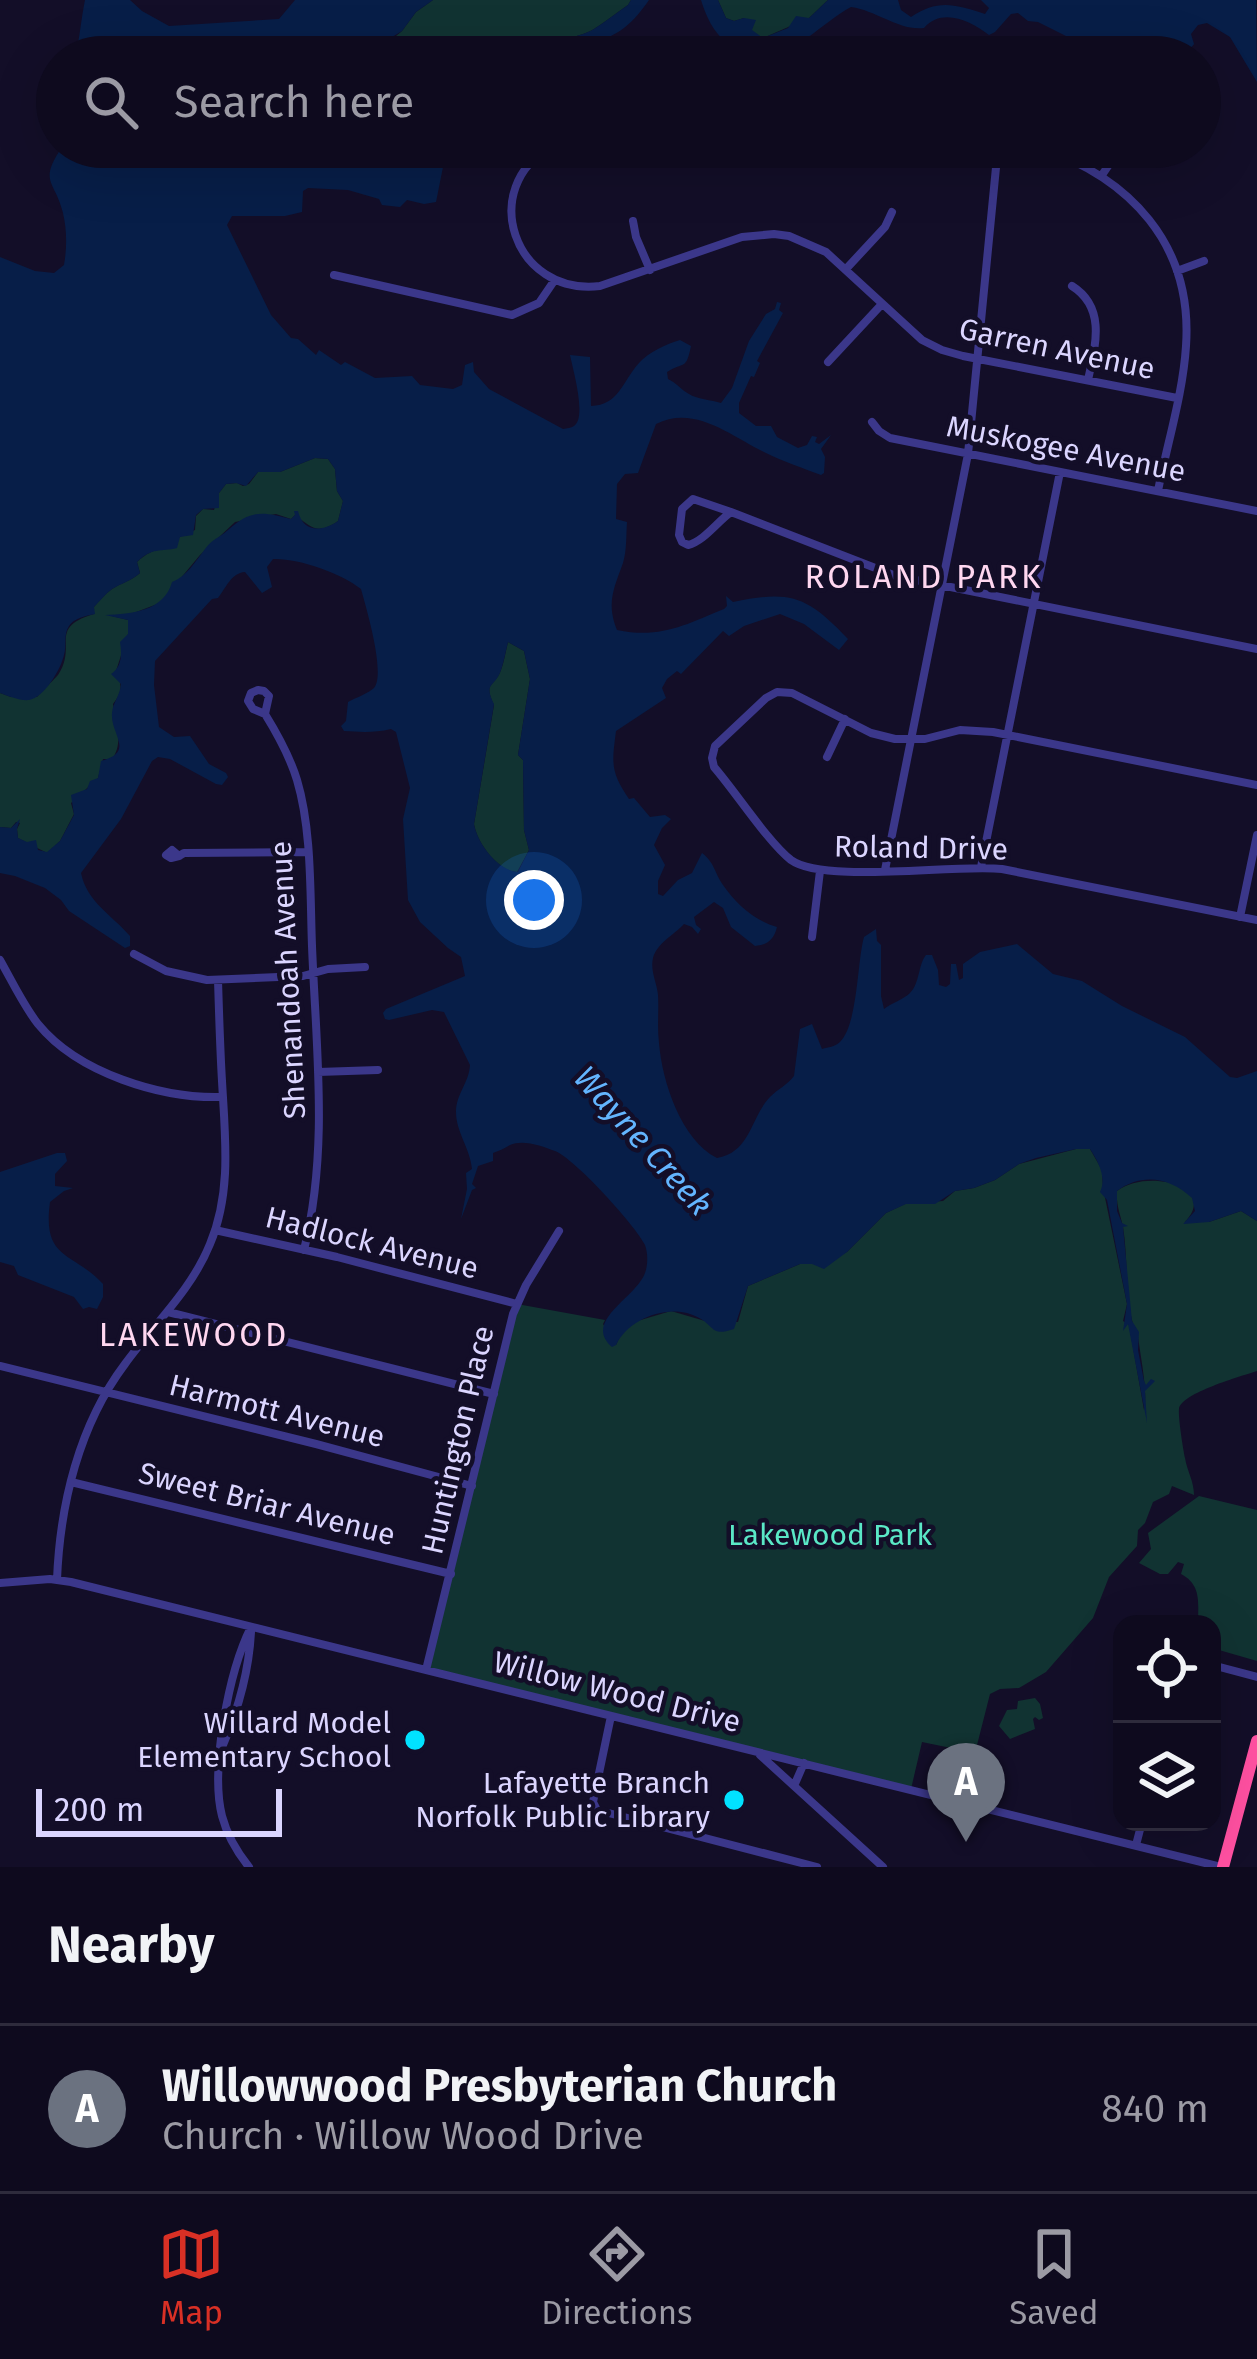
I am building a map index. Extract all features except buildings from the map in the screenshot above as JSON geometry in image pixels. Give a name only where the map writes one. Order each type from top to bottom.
[{"type":"highway","points":[[1222,1867],[1257,1741]]},
{"type":"street","points":[[334,275],[512,315],[521,313],[539,303],[554,281],[530,262],[513,224],[513,199],[527,168]]},
{"type":"street","points":[[885,870],[968,454],[996,168]]},
{"type":"street","points":[[1088,168],[1144,213],[1177,271],[1186,327],[1184,360],[1158,491]]},
{"type":"street","points":[[1102,175],[1107,168]]},
{"type":"street","points":[[846,269],[885,227],[892,212]]},
{"type":"street","points":[[634,221],[650,270]]},
{"type":"street","name":"Garren Avenue","points":[[554,281],[600,286],[742,237],[774,234],[815,245],[922,340],[942,350],[1177,398]]},
{"type":"street","points":[[1177,271],[1204,261]]},
{"type":"street","points":[[1072,286],[1088,299],[1094,313],[1096,344],[1088,380]]},
{"type":"street","points":[[828,362],[882,304]]},
{"type":"street","name":"Muskogee Avenue","points":[[872,422],[890,438],[1257,512]]},
{"type":"street","points":[[981,867],[1060,472]]},
{"type":"street","points":[[731,512],[700,541],[688,545],[680,538],[682,509],[687,501],[698,499],[731,512],[880,572],[1257,649]]},
{"type":"street","name":"Roland Drive","points":[[845,719],[792,693],[775,693],[712,752],[714,767],[783,852],[802,866],[820,871],[981,867],[1257,920]]},
{"type":"street","name":"Shenandoah Avenue","points":[[266,714],[298,782],[307,852],[320,1124],[317,1181],[304,1250]]},
{"type":"street","points":[[827,757],[845,719],[882,737],[912,740],[960,730],[1008,734],[1257,785]]},
{"type":"street","points":[[1240,917],[1257,836]]},
{"type":"street","points":[[178,856],[307,852]]},
{"type":"street","points":[[812,937],[820,871]]},
{"type":"street","points":[[134,954],[181,976],[218,980],[364,967]]},
{"type":"street","points":[[0,960],[35,1020],[80,1058],[148,1088],[223,1097]]},
{"type":"street","points":[[57,1580],[70,1482],[85,1436],[106,1392],[168,1312],[205,1256],[215,1230],[226,1173],[218,980]]},
{"type":"street","points":[[317,1072],[377,1070]]},
{"type":"street","name":"Hadlock Avenue","points":[[215,1230],[517,1304]]},
{"type":"street","name":"Huntington Place","points":[[426,1670],[517,1304],[559,1231]]},
{"type":"street","points":[[168,1312],[494,1394]]},
{"type":"street","name":"Harmott Avenue","points":[[0,1366],[472,1486]]},
{"type":"street","name":"Sweet Briar Avenue","points":[[70,1482],[451,1574]]},
{"type":"street","name":"Willow Wood Drive","points":[[0,1582],[57,1580],[1222,1867]]},
{"type":"street","points":[[248,1867],[222,1814],[218,1780],[220,1752],[247,1666],[251,1627]]},
{"type":"street","points":[[1221,1667],[1257,1676]]},
{"type":"street","points":[[611,1716],[593,1802],[597,1810],[817,1867]]},
{"type":"street","points":[[757,1751],[883,1867]]},
{"type":"street","points":[[794,1786],[804,1763]]},
{"type":"street","points":[[1136,1845],[1140,1831]]},
{"type":"green space","points":[[433,0],[631,0],[594,29],[575,36],[396,36]]},
{"type":"green space","points":[[718,0],[828,0],[809,18],[768,36],[753,33],[744,18],[726,18]]},
{"type":"green space","points":[[315,458],[328,459],[335,469],[343,501],[338,521],[320,529],[295,515],[235,522],[160,603],[112,616],[128,620],[116,671],[119,695],[113,704],[116,753],[112,759],[103,759],[98,778],[71,803],[74,814],[60,841],[47,853],[18,838],[20,823],[0,827],[0,693],[37,697],[58,675],[71,625],[94,614],[94,607],[107,593],[140,573],[140,559],[195,530],[196,516],[203,509],[214,510],[226,484],[243,486],[258,472],[280,472]]},
{"type":"green space","points":[[508,642],[524,651],[530,679],[518,755],[523,760],[524,830],[529,850],[517,872],[490,855],[474,824],[494,705],[490,689]]},
{"type":"green space","name":"Lakewood Park","points":[[1090,1149],[1102,1170],[1127,1304],[1123,1321],[1129,1325],[1144,1410],[1144,1375],[1130,1309],[1117,1201],[1117,1191],[1130,1184],[1161,1181],[1186,1190],[1193,1209],[1185,1222],[1209,1222],[1241,1211],[1257,1221],[1257,1371],[1182,1403],[1180,1425],[1194,1495],[1172,1486],[1169,1494],[1153,1502],[1138,1530],[1137,1546],[1109,1577],[1093,1618],[1046,1672],[1019,1688],[990,1694],[975,1753],[922,1742],[911,1789],[426,1670],[517,1304],[605,1320],[616,1345],[634,1322],[671,1311],[705,1321],[738,1322],[748,1286],[800,1264],[847,1252],[886,1213],[905,1204],[943,1201],[955,1191],[995,1180],[1019,1164]]},
{"type":"green space","points":[[1199,1496],[1257,1510],[1257,1661],[1221,1651],[1221,1615],[1198,1615],[1193,1584],[1181,1574],[1184,1564],[1178,1562],[1168,1574],[1160,1574],[1139,1563],[1151,1549],[1148,1533]]},
{"type":"green space","points":[[1035,1698],[1043,1718],[1035,1717],[1035,1729],[1010,1739],[999,1726],[1007,1710],[1017,1709],[1018,1701]]},
{"type":"water","points":[[85,0],[130,0],[169,26],[279,19],[295,0],[433,0],[394,36],[79,36]]},
{"type":"water","points":[[631,0],[649,0],[611,36],[576,36],[587,33]]},
{"type":"water","points":[[701,0],[718,0],[726,18],[756,20],[752,30],[760,36],[721,36]]},
{"type":"water","points":[[828,0],[898,0],[901,10],[911,17],[945,5],[985,14],[989,8],[981,0],[1256,0],[1257,82],[1230,37],[1207,23],[1198,25],[1192,36],[1066,36],[1018,13],[989,35],[957,18],[939,18],[915,28],[851,7],[809,36],[768,36],[788,28],[796,16],[809,18]]},
{"type":"water","name":"Wayne Creek","points":[[51,168],[443,168],[436,202],[407,200],[400,207],[382,205],[379,199],[348,190],[308,188],[303,191],[302,212],[232,216],[227,225],[271,315],[291,338],[316,355],[319,350],[375,378],[412,376],[420,385],[453,389],[462,385],[465,365],[473,362],[474,372],[489,389],[563,429],[574,426],[579,413],[570,355],[590,357],[591,406],[600,405],[614,397],[648,355],[680,340],[691,346],[688,359],[667,372],[668,379],[692,396],[721,403],[732,388],[749,341],[766,314],[781,303],[783,313],[757,361],[739,413],[756,426],[771,426],[777,437],[798,448],[812,436],[819,444],[831,435],[821,449],[824,473],[780,459],[713,425],[685,418],[656,424],[638,473],[625,474],[617,484],[616,519],[627,522],[612,604],[617,630],[646,633],[684,625],[724,609],[726,596],[733,602],[784,597],[809,605],[848,639],[839,650],[804,624],[780,614],[729,636],[723,631],[681,674],[677,671],[667,679],[662,688],[666,698],[616,731],[614,766],[629,799],[634,798],[650,817],[671,819],[654,845],[665,865],[658,894],[663,896],[692,873],[702,853],[740,905],[777,927],[769,941],[755,946],[731,927],[723,908],[714,902],[694,917],[701,929],[698,934],[684,924],[658,948],[652,968],[669,1091],[684,1124],[704,1149],[717,1158],[737,1149],[763,1105],[794,1076],[800,1029],[812,1024],[822,1049],[838,1044],[846,1033],[864,937],[876,929],[884,1009],[913,989],[926,955],[932,955],[939,985],[946,987],[951,964],[956,964],[959,980],[963,964],[980,952],[1017,944],[1053,974],[1082,981],[1185,1037],[1230,1077],[1257,1071],[1257,1221],[1241,1211],[1209,1222],[1183,1224],[1195,1211],[1192,1198],[1156,1180],[1136,1181],[1117,1191],[1117,1211],[1128,1226],[1123,1227],[1132,1321],[1139,1332],[1144,1381],[1146,1385],[1155,1381],[1145,1391],[1147,1423],[1128,1324],[1123,1331],[1127,1304],[1107,1200],[1100,1192],[1102,1175],[1090,1149],[1036,1158],[935,1204],[906,1204],[886,1213],[824,1269],[800,1264],[748,1286],[734,1329],[718,1332],[690,1314],[665,1312],[641,1320],[612,1347],[603,1328],[640,1282],[647,1252],[630,1223],[576,1166],[544,1147],[510,1145],[493,1153],[493,1161],[478,1166],[472,1184],[476,1188],[461,1219],[466,1173],[472,1169],[456,1112],[470,1065],[444,1012],[432,1010],[389,1020],[383,1013],[465,976],[461,957],[420,922],[408,900],[403,819],[410,788],[396,732],[344,731],[341,726],[348,702],[374,688],[378,669],[361,589],[342,577],[307,564],[273,559],[267,567],[272,587],[262,593],[245,572],[240,573],[155,661],[159,727],[174,737],[190,736],[209,764],[228,777],[222,785],[216,784],[158,757],[81,873],[94,900],[130,936],[130,946],[125,948],[69,911],[45,888],[0,873],[0,827],[11,828],[20,819],[18,838],[36,840],[38,850],[47,852],[60,841],[74,815],[71,795],[87,789],[98,778],[101,761],[117,753],[112,713],[121,684],[111,674],[119,664],[128,620],[105,615],[154,605],[210,543],[243,519],[264,514],[291,519],[298,511],[309,527],[326,527],[338,521],[343,501],[328,459],[315,458],[280,472],[258,472],[246,486],[226,484],[219,493],[219,508],[203,509],[196,515],[193,535],[180,537],[177,548],[142,557],[137,562],[140,573],[107,593],[94,607],[95,614],[71,623],[59,668],[40,694],[25,700],[0,693],[0,257],[35,271],[54,273],[64,265],[64,219]],"holes":[[[508,642],[524,651],[530,679],[518,755],[523,760],[524,830],[529,850],[518,872],[490,855],[474,824],[494,704],[490,688],[501,670]]]},
{"type":"water","points":[[65,1153],[67,1161],[55,1174],[55,1186],[73,1188],[50,1202],[51,1235],[62,1253],[103,1284],[97,1309],[83,1309],[74,1297],[18,1275],[14,1266],[0,1262],[0,1172]]},
{"type":"place","name":"Willard Model Elementary School","points":[[415,1740]]},
{"type":"place","name":"Lafayette Branch Norfolk Public Library","points":[[734,1800]]},
{"type":"place","name":"Willowwood Presbyterian Church","points":[[966,1842]]},
{"type":"district","name":"ROLAND PARK","points":[[924,577]]},
{"type":"district","name":"LAKEWOOD","points":[[194,1335]]}]
